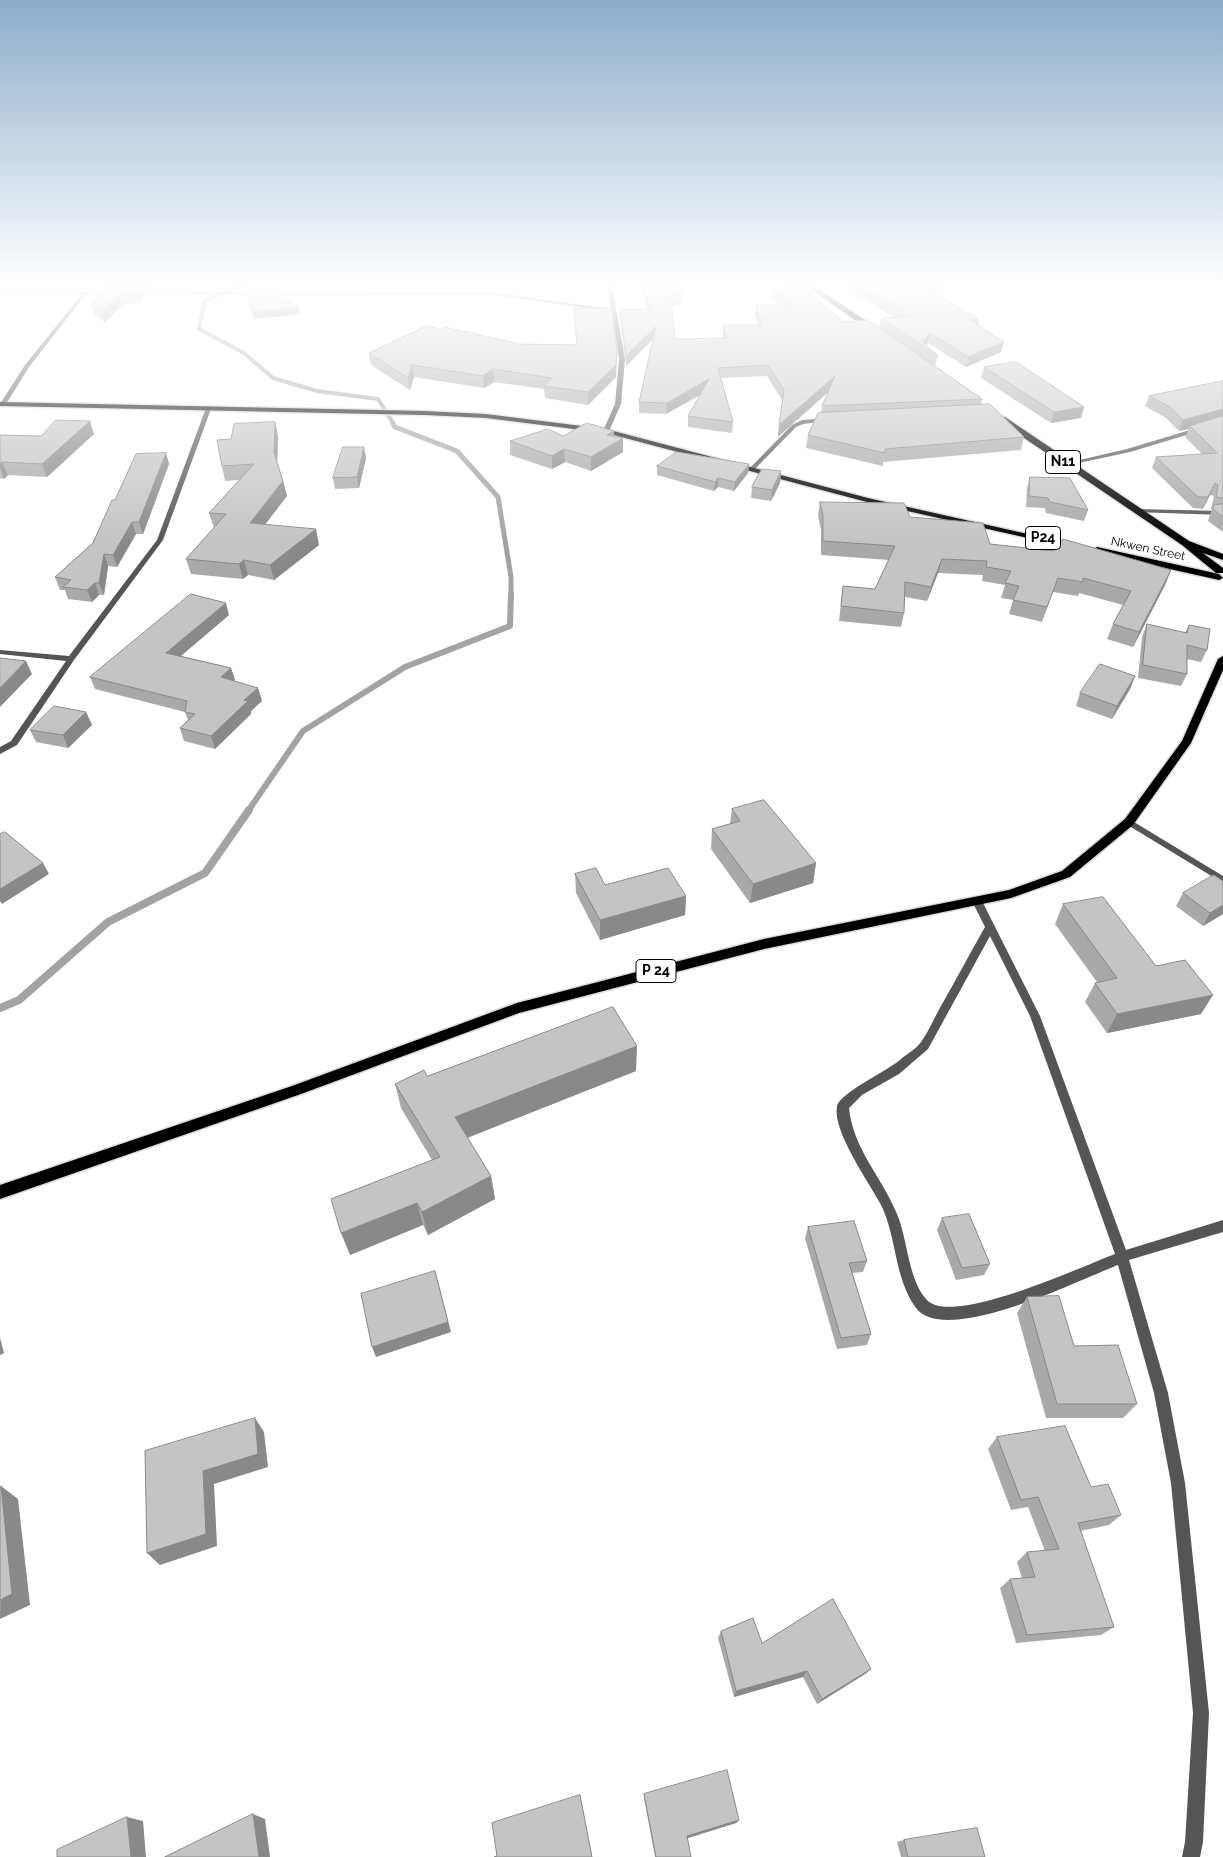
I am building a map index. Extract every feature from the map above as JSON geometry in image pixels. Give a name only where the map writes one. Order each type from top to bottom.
[{"type":"highway","name":"N11","points":[[993,413],[1065,464],[1185,543],[1223,558]]},
{"type":"highway","name":"N11","points":[[1185,543],[1192,553],[1221,575]]},
{"type":"main road","name":"P24","points":[[2,404],[486,416],[606,431],[752,470]]},
{"type":"main road","name":"Nkwen Street","points":[[752,470],[867,500],[1221,575]]},
{"type":"main road","name":"P 24","points":[[0,1192],[296,1090],[516,1008],[764,944],[1011,894],[1066,874],[1129,822],[1187,741],[1223,659]]},
{"type":"street","points":[[2,404],[23,373]]},
{"type":"street","points":[[606,431],[618,404],[621,373]]},
{"type":"street","points":[[0,751],[14,743],[71,659],[160,540],[208,409]]},
{"type":"street","points":[[752,470],[794,426],[802,422],[832,420]]},
{"type":"street","points":[[1065,464],[1128,451],[1204,430],[1223,422]]},
{"type":"street","points":[[1136,511],[1223,513]]},
{"type":"street","points":[[0,652],[71,659]]},
{"type":"street","points":[[1129,822],[1223,880]]},
{"type":"street","points":[[977,901],[1035,1016],[1122,1257],[1161,1394],[1178,1483],[1201,1713],[1194,1842],[1190,1857]]},
{"type":"street","points":[[990,927],[924,1046],[894,1071],[858,1092],[843,1106],[843,1119],[852,1143],[891,1215],[914,1293],[927,1310],[948,1315],[976,1311],[1122,1257],[1223,1226]]},
{"type":"building","points":[[400,373],[410,373],[408,378]]},
{"type":"building","points":[[461,373],[488,373],[483,376]]},
{"type":"building","points":[[517,373],[608,373],[588,392],[544,386],[552,378]]},
{"type":"building","points":[[646,373],[719,373],[733,422],[688,416],[709,379],[667,403],[639,402]]},
{"type":"building","points":[[773,373],[944,373],[982,399],[822,406],[835,376],[779,425],[784,390]]},
{"type":"building","points":[[993,373],[1032,373],[1084,407],[1054,412]]},
{"type":"building","points":[[1223,381],[1223,409],[1183,420],[1170,407],[1149,396]]},
{"type":"building","points":[[990,404],[1024,437],[885,449],[885,453],[808,435],[818,413]]},
{"type":"building","points":[[1223,416],[1223,498],[1216,497],[1218,485],[1215,483],[1208,497],[1198,497],[1156,457],[1217,453],[1190,426]]},
{"type":"building","points":[[56,420],[90,421],[42,464],[2,462],[0,464],[0,435],[41,436]]},
{"type":"building","points":[[275,422],[274,453],[283,481],[250,523],[316,529],[270,565],[244,560],[239,564],[186,559],[226,514],[209,513],[254,464],[222,466],[217,440],[231,439],[234,424]]},
{"type":"building","points":[[587,423],[614,431],[607,435],[623,438],[591,457],[564,449],[552,456],[510,441],[548,429],[563,436]]},
{"type":"building","points":[[343,447],[364,447],[357,477],[333,478]]},
{"type":"building","points":[[677,452],[749,464],[735,482],[718,478],[715,482],[657,466]]},
{"type":"building","points":[[166,453],[139,522],[132,522],[113,555],[104,554],[99,583],[95,583],[87,590],[63,587],[71,580],[55,577],[93,543],[112,500],[115,500],[136,454]]},
{"type":"building","points":[[762,469],[781,471],[772,490],[752,487]]},
{"type":"building","points":[[1030,477],[1070,478],[1088,510],[1050,502],[1048,498],[1029,496]]},
{"type":"building","points":[[820,502],[904,503],[910,517],[983,523],[990,544],[1054,551],[1063,539],[1171,570],[1139,632],[1113,624],[1131,591],[1083,578],[1083,582],[1058,578],[1047,607],[1013,600],[1019,586],[1005,583],[1011,571],[986,567],[987,561],[942,559],[931,587],[905,582],[904,613],[841,606],[843,586],[875,589],[895,546],[823,541],[823,516]]},
{"type":"building","points":[[1223,504],[1223,517],[1213,509],[1214,505]]},
{"type":"building","points":[[191,594],[226,603],[166,653],[231,668],[221,677],[258,688],[244,700],[248,701],[211,736],[180,728],[195,714],[185,712],[187,701],[90,677]]},
{"type":"building","points":[[1147,624],[1187,633],[1189,625],[1210,629],[1207,650],[1187,645],[1187,674],[1143,665]]},
{"type":"building","points":[[0,658],[26,661],[0,688]]},
{"type":"building","points":[[1100,664],[1135,676],[1117,706],[1080,693]]},
{"type":"building","points":[[54,706],[86,712],[63,735],[30,730]]},
{"type":"building","points":[[764,800],[816,863],[753,884],[712,829],[740,821],[732,809]]},
{"type":"building","points":[[5,832],[43,863],[0,889],[0,834]]},
{"type":"building","points":[[596,868],[605,885],[668,868],[686,896],[600,920],[575,874]]},
{"type":"building","points":[[1214,875],[1223,881],[1223,905],[1210,913],[1183,893]]},
{"type":"building","points":[[1103,897],[1156,966],[1185,960],[1213,995],[1117,1014],[1095,983],[1117,978],[1063,904]]},
{"type":"building","points":[[613,1007],[637,1046],[455,1117],[491,1176],[422,1212],[417,1203],[341,1233],[331,1199],[440,1157],[395,1084],[424,1070],[427,1076]]},
{"type":"building","points":[[969,1214],[990,1264],[962,1268],[942,1218]]},
{"type":"building","points":[[854,1221],[867,1261],[849,1263],[871,1334],[841,1338],[808,1227]]},
{"type":"building","points":[[435,1271],[448,1322],[372,1347],[361,1294]]},
{"type":"building","points":[[1059,1296],[1074,1346],[1118,1345],[1137,1404],[1057,1404],[1027,1297]]},
{"type":"building","points":[[255,1418],[258,1454],[203,1471],[206,1534],[147,1553],[145,1451]]},
{"type":"building","points":[[1065,1426],[1091,1487],[1108,1484],[1121,1515],[1078,1523],[1114,1627],[1027,1635],[1010,1579],[1035,1577],[1027,1552],[1059,1549],[1038,1497],[1021,1500],[997,1437]]},
{"type":"building","points":[[0,1487],[12,1594],[0,1600]]},
{"type":"building","points":[[833,1599],[871,1669],[822,1699],[807,1671],[736,1691],[721,1631],[753,1618],[762,1643]]},
{"type":"building","points":[[727,1770],[739,1820],[687,1836],[691,1857],[656,1857],[644,1794]]},
{"type":"building","points":[[580,1795],[592,1857],[494,1857],[497,1856],[492,1823]]},
{"type":"building","points":[[253,1814],[259,1857],[165,1857]]},
{"type":"building","points":[[127,1817],[131,1857],[57,1857],[57,1850]]},
{"type":"building","points":[[977,1828],[985,1857],[908,1857],[904,1840]]},
{"type":"waterway","points":[[267,373],[273,378],[317,391],[378,399],[393,423]]},
{"type":"waterway","points":[[392,422],[395,427],[457,451],[498,497],[511,577],[511,594]]},
{"type":"waterway","points":[[248,811],[303,731],[405,667],[510,626],[511,594]]},
{"type":"waterway","points":[[0,1008],[19,1000],[108,922],[205,873],[249,810]]}]
